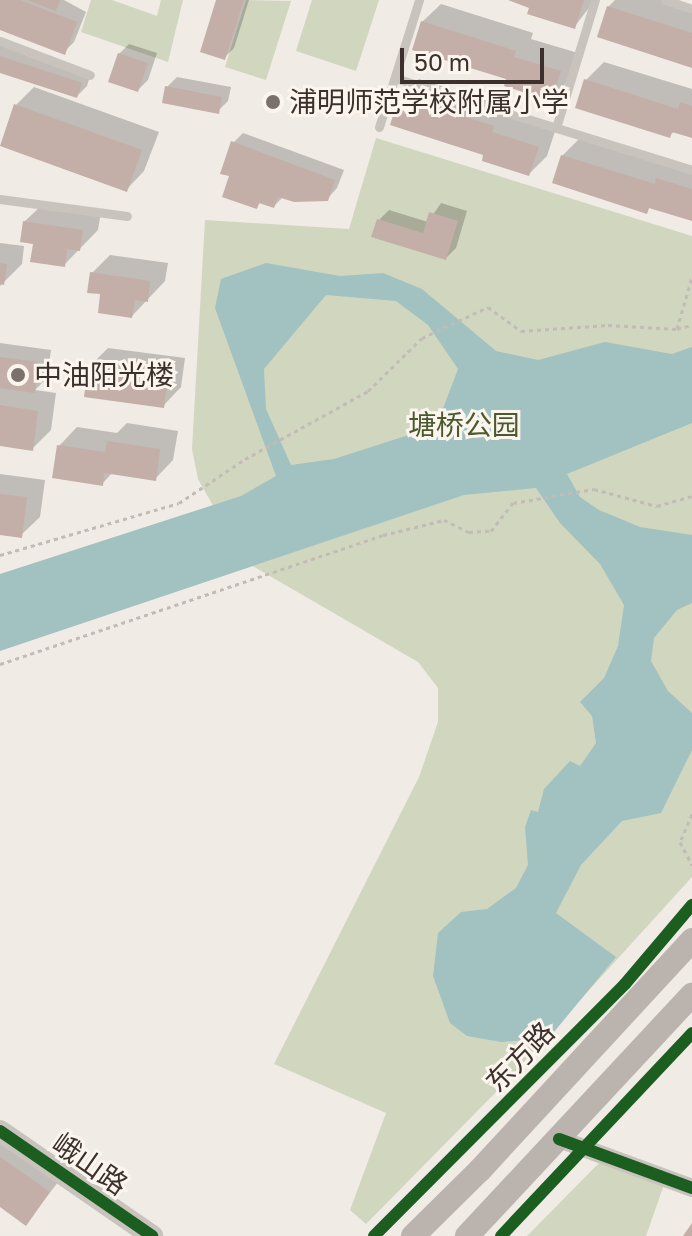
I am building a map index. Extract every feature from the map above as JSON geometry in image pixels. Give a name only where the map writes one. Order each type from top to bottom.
[{"type":"main road","name":"东方路","points":[[413,1236],[692,940]]},
{"type":"main road","points":[[467,1236],[692,995]]},
{"type":"street","name":"峨山路","points":[[0,1131],[152,1236]]},
{"type":"street","points":[[559,1139],[692,1188]]},
{"type":"lane","points":[[379,127],[419,0]]},
{"type":"lane","points":[[556,128],[595,0]]},
{"type":"lane","points":[[665,0],[692,9]]},
{"type":"lane","points":[[0,41],[90,75]]},
{"type":"lane","points":[[395,78],[692,170]]},
{"type":"lane","points":[[0,199],[127,216]]},
{"type":"path","points":[[677,329],[692,277]]},
{"type":"path","points":[[0,555],[179,503],[245,459],[368,391],[422,338],[488,307],[521,331],[608,325],[677,329],[692,325]]},
{"type":"path","points":[[0,664],[383,535],[444,520],[469,532],[491,531],[513,503],[594,489],[657,506],[692,496]]},
{"type":"path","points":[[692,814],[680,842],[692,865]]},
{"type":"green space","points":[[91,0],[112,0],[157,16],[161,0],[183,0],[168,62],[81,32]]},
{"type":"green space","points":[[246,0],[291,1],[266,80],[225,67]]},
{"type":"green space","points":[[312,0],[379,0],[356,71],[296,51]]},
{"type":"green space","name":"塘桥公园","points":[[376,138],[692,236],[692,877],[500,1088],[366,1224],[350,1210],[386,1113],[274,1064],[419,777],[438,722],[438,688],[418,662],[244,561],[198,479],[192,449],[205,220],[349,229]]},
{"type":"green space","points":[[605,1157],[666,1179],[646,1236],[527,1236]]},
{"type":"water","points":[[266,263],[340,276],[383,273],[422,289],[496,351],[538,360],[605,342],[672,354],[692,347],[692,423],[567,474],[580,497],[599,510],[640,527],[692,535],[692,603],[677,610],[654,638],[651,661],[668,691],[692,713],[692,750],[661,813],[622,821],[581,865],[556,913],[616,957],[549,1038],[501,1042],[467,1036],[450,1023],[433,976],[438,933],[461,912],[487,909],[516,888],[528,865],[525,827],[531,810],[538,812],[544,789],[570,761],[580,766],[596,743],[592,716],[580,702],[604,678],[618,646],[624,605],[600,564],[560,523],[536,488],[464,495],[0,651],[0,574],[241,496],[276,476],[215,308],[221,279]],"holes":[[[326,295],[396,301],[428,325],[458,369],[442,411],[418,432],[334,459],[291,465],[266,409],[264,369]]]},
{"type":"building","points":[[0,0],[20,0],[77,22],[65,55],[0,30]]},
{"type":"building","points":[[27,0],[60,0],[56,11]]},
{"type":"building","points":[[216,0],[244,0],[225,60],[200,52]]},
{"type":"building","points":[[508,0],[584,0],[575,29],[527,14],[529,8]]},
{"type":"building","points":[[607,6],[692,33],[692,68],[597,37]]},
{"type":"building","points":[[421,21],[516,51],[514,57],[561,71],[551,101],[504,86],[506,79],[412,50]]},
{"type":"building","points":[[118,53],[148,63],[138,92],[108,82]]},
{"type":"building","points":[[0,56],[82,83],[77,98],[0,73]]},
{"type":"building","points":[[584,79],[678,109],[680,102],[692,106],[692,138],[672,132],[670,138],[575,108]]},
{"type":"building","points":[[165,86],[222,97],[219,114],[162,103]]},
{"type":"building","points":[[399,96],[494,126],[492,132],[539,147],[529,176],[482,161],[483,155],[390,125]]},
{"type":"building","points":[[14,104],[142,150],[127,192],[0,146]]},
{"type":"building","points":[[231,141],[335,180],[328,201],[294,202],[278,197],[274,208],[259,203],[257,209],[222,197],[229,176],[220,174]]},
{"type":"building","points":[[561,155],[655,184],[656,178],[692,189],[692,221],[649,208],[647,214],[552,183]]},
{"type":"building","points":[[429,212],[458,221],[446,260],[371,237],[377,219],[423,233]]},
{"type":"building","points":[[23,221],[83,230],[80,251],[67,249],[65,267],[30,262],[33,244],[20,242]]},
{"type":"building","points":[[0,263],[7,264],[4,285],[0,284]]},
{"type":"building","points":[[90,272],[150,281],[148,302],[135,300],[132,318],[98,313],[100,294],[87,293]]},
{"type":"building","name":"中油阳光楼","points":[[0,357],[38,362],[35,393],[0,388]]},
{"type":"building","points":[[88,366],[168,376],[164,408],[84,397]]},
{"type":"building","points":[[0,405],[38,411],[33,451],[0,446]]},
{"type":"building","points":[[107,441],[160,449],[156,481],[104,473],[103,486],[52,478],[57,445],[105,452]]},
{"type":"building","points":[[0,494],[27,497],[22,538],[0,535]]},
{"type":"building","points":[[0,1157],[50,1192],[26,1226],[0,1207]]},
{"type":"building","points":[[692,1223],[692,1236],[683,1236]]},
{"type":"cycle path","points":[[374,1236],[625,984],[692,905]]},
{"type":"cycle path","points":[[501,1236],[692,1033]]},
{"type":"cycle path","points":[[0,1131],[152,1236]]},
{"type":"cycle path","points":[[559,1139],[692,1188]]},
{"type":"place","name":"浦明师范学校附属小学","points":[[273,102]]},
{"type":"place","name":"中油阳光楼","points":[[18,375]]}]
